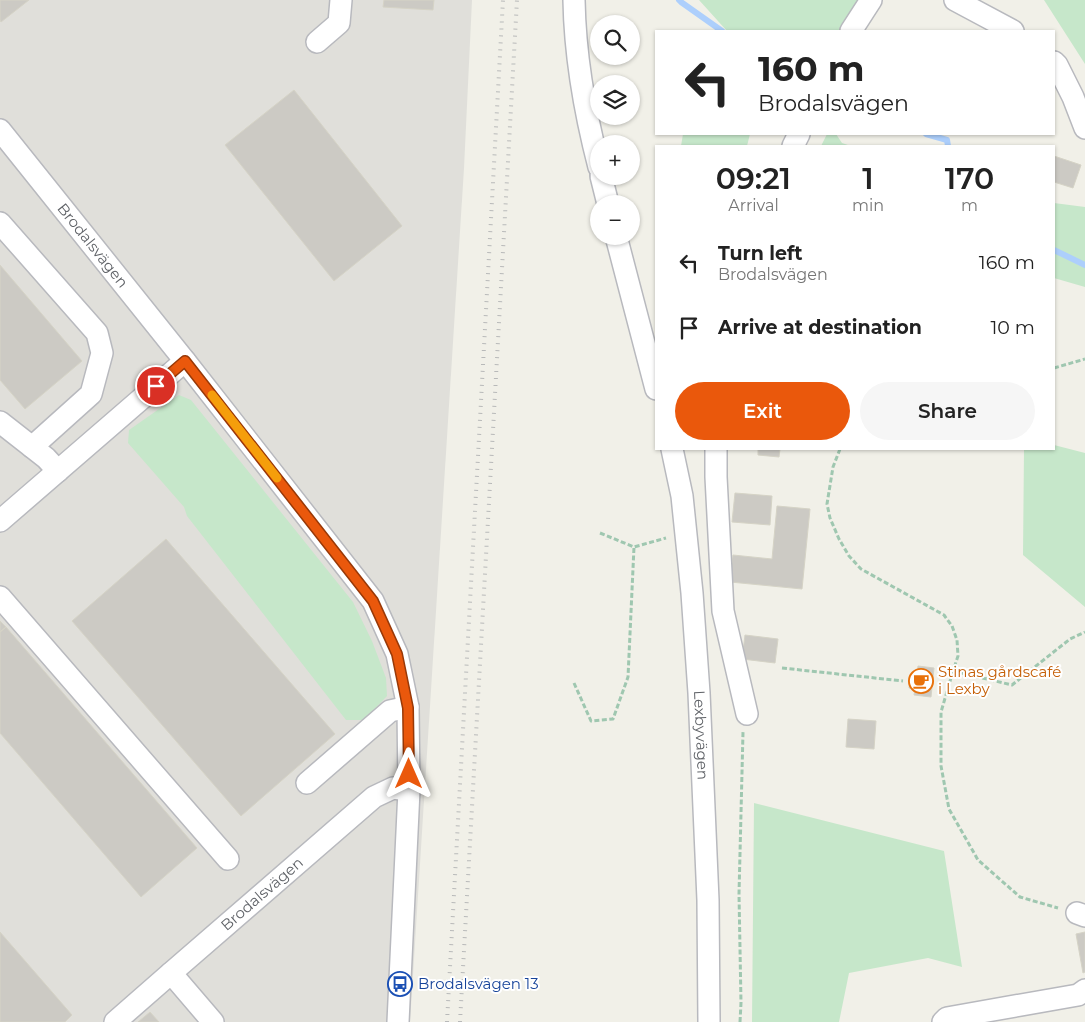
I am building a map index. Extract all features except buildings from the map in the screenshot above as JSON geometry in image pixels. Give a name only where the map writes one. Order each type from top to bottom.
[{"type":"street","points":[[317,42],[338,23],[341,0]]},
{"type":"street","points":[[574,0],[574,20],[580,74],[591,135]]},
{"type":"street","points":[[851,30],[870,0]]},
{"type":"street","points":[[955,0],[1012,30]]},
{"type":"street","points":[[1055,63],[1073,97],[1085,128]]},
{"type":"street","name":"Brodalsvägen","points":[[2,136],[185,361],[373,601],[397,654],[408,708],[409,790],[398,1022]]},
{"type":"street","points":[[0,223],[97,333],[102,353],[90,394],[32,447]]},
{"type":"street","points":[[618,245],[655,385]]},
{"type":"street","points":[[2,515],[58,471],[185,361]]},
{"type":"street","points":[[0,422],[46,458],[58,471]]},
{"type":"street","name":"Lexbyvägen","points":[[672,450],[682,496],[692,592],[699,693],[708,900],[709,1022]]},
{"type":"street","points":[[716,450],[723,611],[747,714]]},
{"type":"street","points":[[0,597],[228,859]]},
{"type":"street","points":[[307,783],[390,710],[408,708]]},
{"type":"street","name":"Brodalsvägen","points":[[115,1022],[374,797],[393,788],[409,790]]},
{"type":"street","points":[[171,973],[213,1022]]},
{"type":"street","points":[[943,1022],[947,1018],[1078,995],[1085,990]]},
{"type":"path","points":[[1055,368],[1085,359]]},
{"type":"path","points":[[840,450],[833,467],[828,504],[830,518],[848,556],[861,569],[944,615],[952,626],[957,640],[958,656],[941,712],[941,766],[949,809],[978,860],[1020,897],[1081,915]]},
{"type":"path","points":[[600,533],[634,547],[686,533]]},
{"type":"path","points":[[574,683],[591,721],[613,719],[628,677],[634,547]]},
{"type":"path","points":[[953,671],[1012,685],[1070,639],[1085,632]]},
{"type":"path","points":[[782,668],[903,682]]},
{"type":"path","points":[[740,1022],[742,1003],[739,894],[743,729],[747,714]]},
{"type":"shaded area","points":[[0,0],[472,0],[464,168],[410,1022],[0,1022]]},
{"type":"green space","points":[[699,0],[862,0],[843,30],[726,30]]},
{"type":"green space","points":[[1044,0],[1085,0],[1085,64]]},
{"type":"green space","points":[[683,135],[750,135],[747,145],[681,145]]},
{"type":"green space","points":[[826,135],[837,135],[842,143],[848,145],[822,145]]},
{"type":"green space","points":[[1055,203],[1085,207],[1085,287],[1055,278]]},
{"type":"green space","points":[[179,395],[191,400],[353,602],[372,641],[386,678],[387,696],[364,720],[346,720],[187,516],[184,507],[128,443],[129,430]]},
{"type":"green space","points":[[1055,445],[1085,453],[1085,607],[1023,555],[1024,450],[1055,450]]},
{"type":"green space","points":[[754,803],[944,851],[962,967],[928,958],[849,973],[839,1022],[752,1022]]},
{"type":"waterway","points":[[679,0],[721,30]]},
{"type":"waterway","points":[[930,135],[947,140],[948,145]]},
{"type":"waterway","points":[[1055,250],[1085,265]]},
{"type":"railway","points":[[447,1022],[503,0]]},
{"type":"railway","points":[[460,1022],[517,0]]},
{"type":"slow traffic","points":[[212,395],[277,478]]},
{"type":"place","name":"Stinas gårdscafé i Lexby","points":[[921,681]]},
{"type":"place","name":"Brodalsvägen 13","points":[[400,984]]},
{"type":"route","points":[[156,386],[185,361],[373,601],[397,654],[408,708],[409,774]]}]
